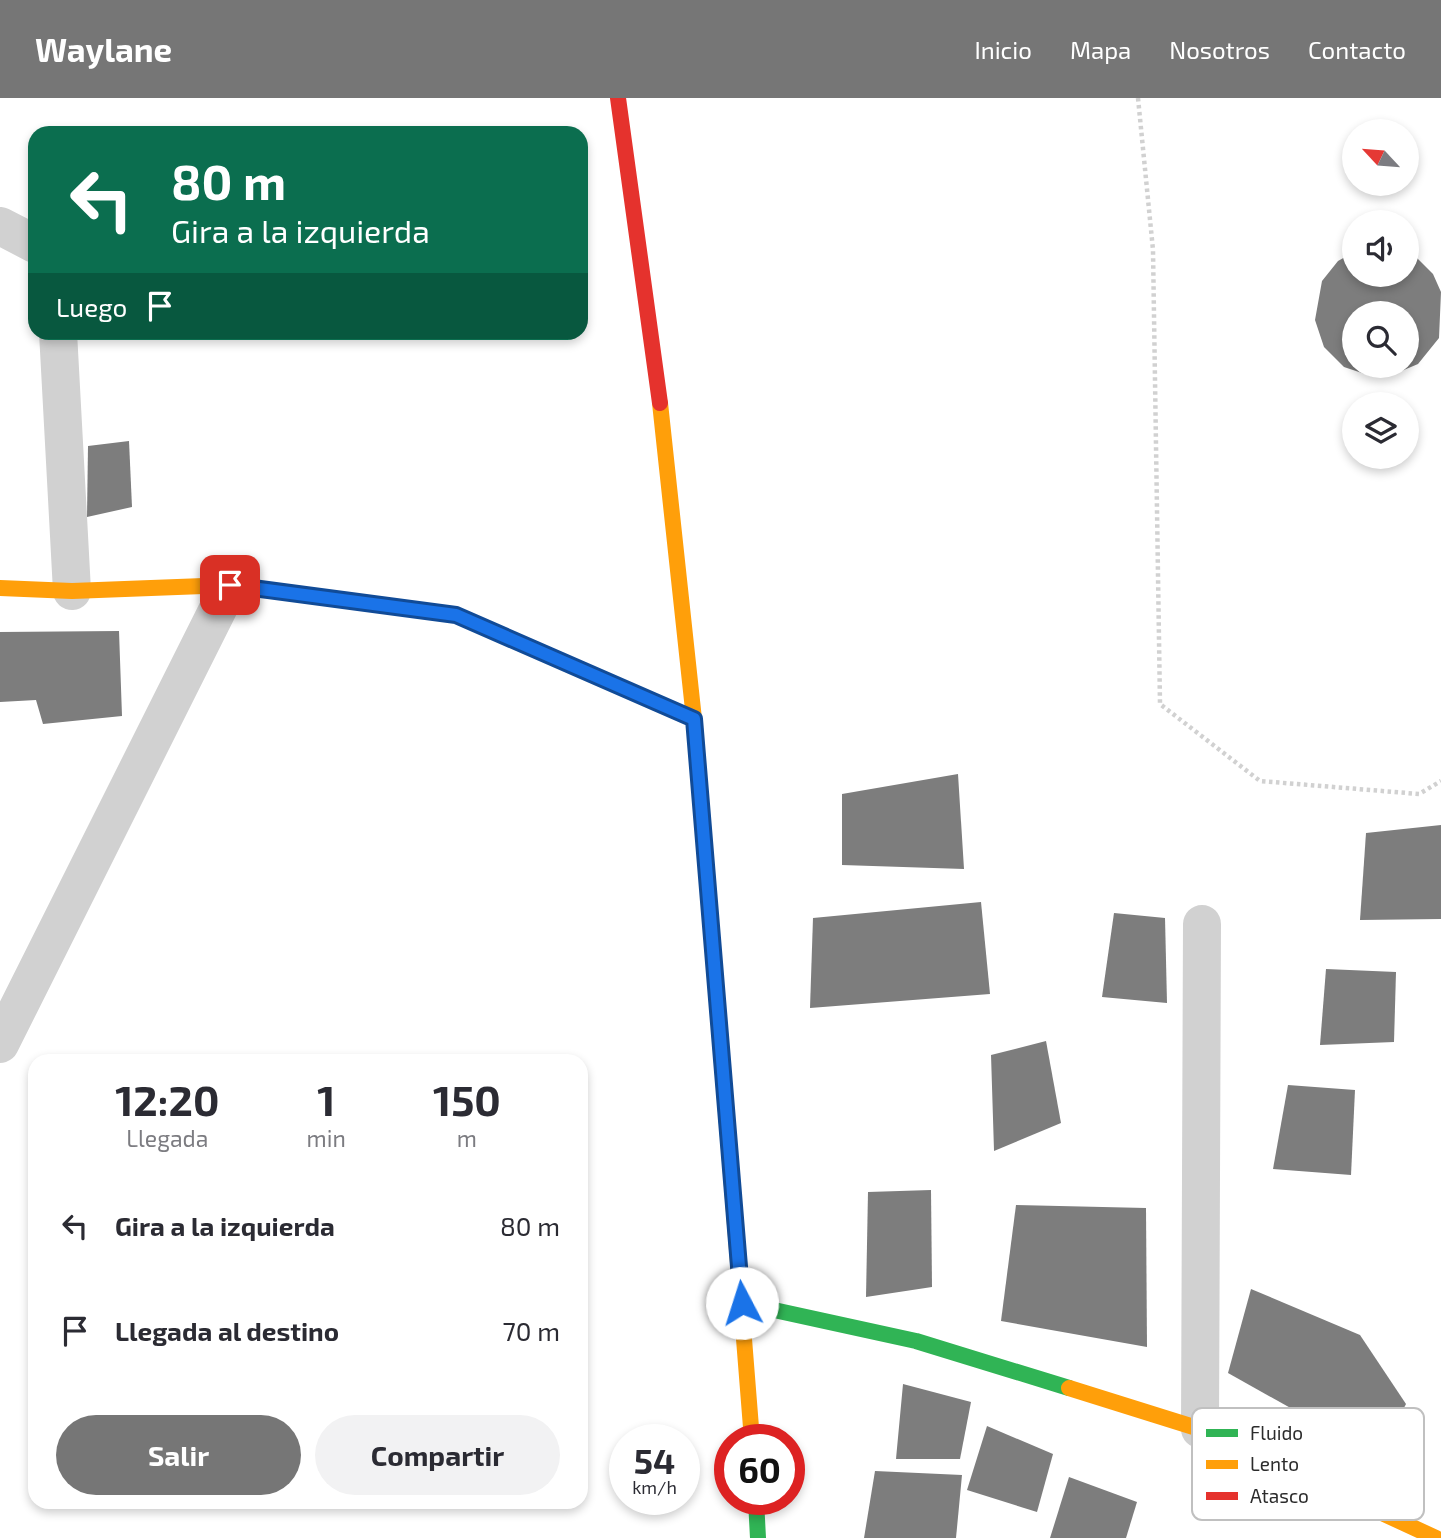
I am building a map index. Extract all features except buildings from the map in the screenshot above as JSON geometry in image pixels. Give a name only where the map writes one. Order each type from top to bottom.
[{"type":"street","points":[[618,98],[664,430],[694,719],[751,1424]]},
{"type":"street","points":[[0,226],[28,240]]},
{"type":"street","points":[[58,340],[72,592]]},
{"type":"street","points":[[0,588],[72,592],[230,585],[456,615],[694,719]]},
{"type":"street","points":[[1,1041],[230,585]]},
{"type":"street","points":[[1200,1408],[1202,923]]},
{"type":"street","points":[[742,1303],[916,1341],[1192,1427]]},
{"type":"street","points":[[757,1515],[758,1538]]},
{"type":"street","points":[[1397,1520],[1436,1538]]},
{"type":"path","points":[[1138,98],[1153,250],[1160,704],[1260,781],[1419,794],[1441,781]]},
{"type":"traffic: fast","points":[[306,595],[456,615],[582,670]]},
{"type":"traffic: fast","points":[[694,719],[729,1149]]},
{"type":"traffic: fast","points":[[742,1303],[916,1341],[1069,1388]]},
{"type":"traffic: fast","points":[[757,1515],[758,1538]]},
{"type":"traffic: slow","points":[[660,403],[694,719]]},
{"type":"traffic: slow","points":[[0,588],[72,591],[230,585],[306,595]]},
{"type":"traffic: slow","points":[[729,1149],[751,1424]]},
{"type":"traffic: slow","points":[[1069,1388],[1192,1426]]},
{"type":"traffic: slow","points":[[1397,1520],[1436,1538]]},
{"type":"traffic: jam","points":[[618,98],[660,403]]},
{"type":"traffic: jam","points":[[582,670],[694,719]]},
{"type":"route","points":[[230,585],[456,615],[694,719],[742,1303]]}]
